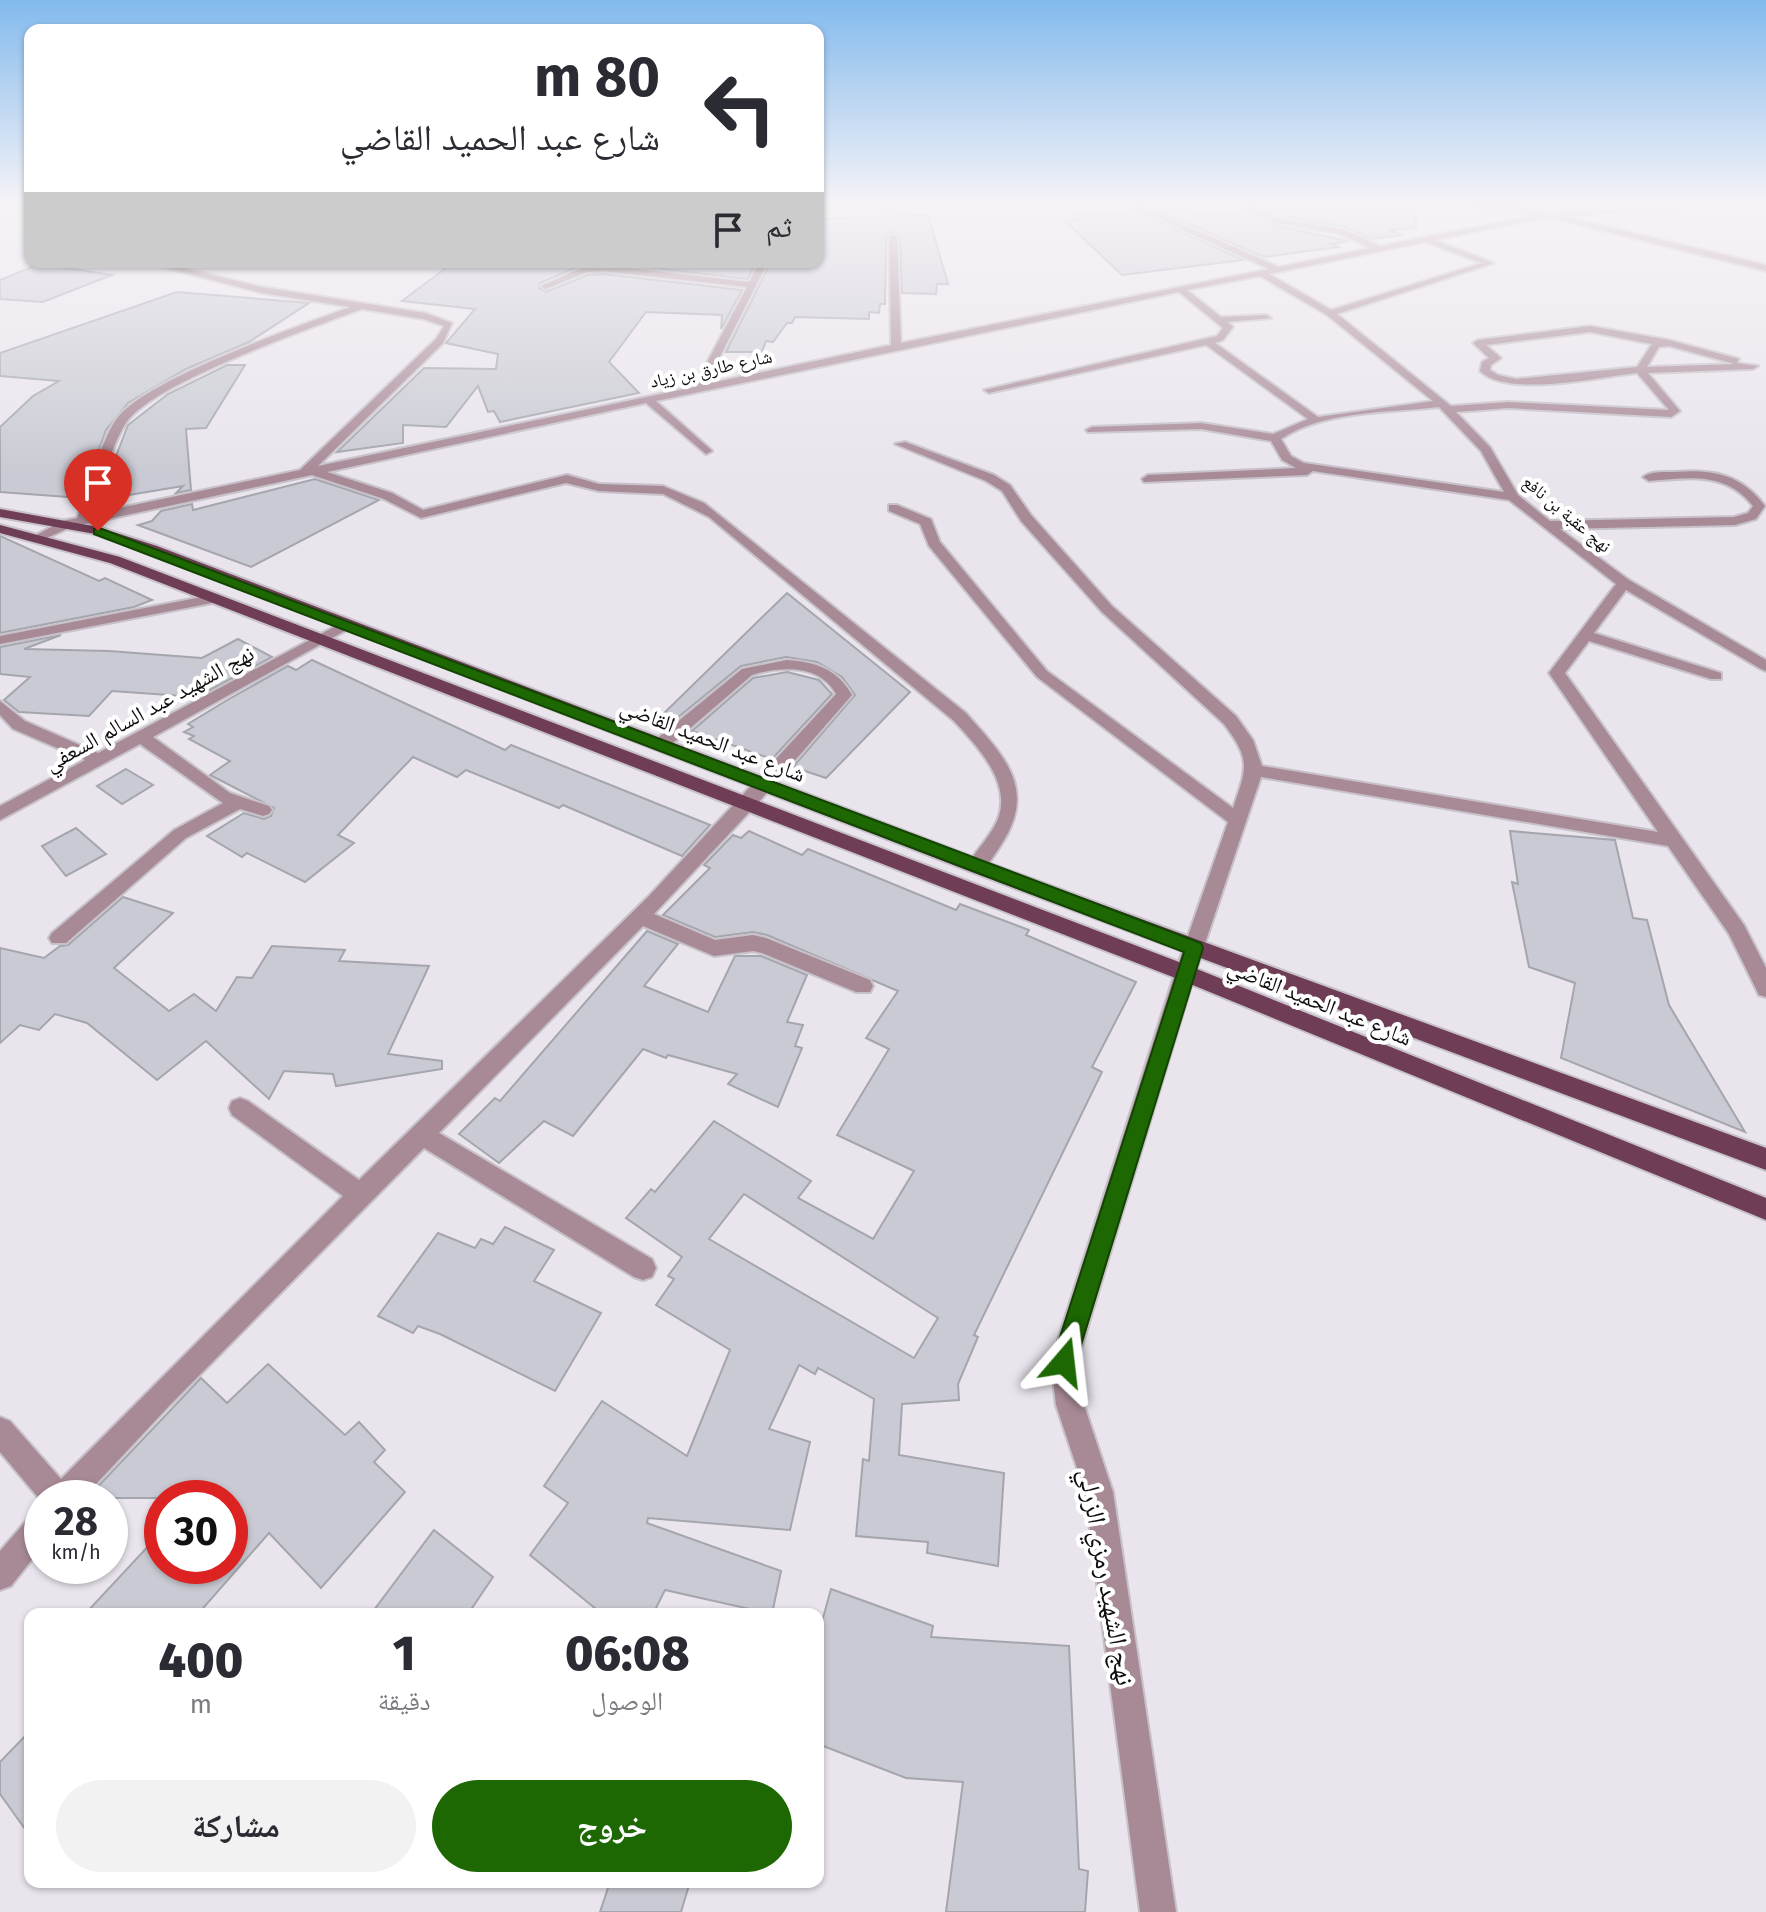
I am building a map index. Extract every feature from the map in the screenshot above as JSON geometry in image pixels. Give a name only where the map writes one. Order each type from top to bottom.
[{"type":"main road","name":"شارع عبد الحميد القاضي","points":[[0,513],[75,522],[152,549],[976,866],[1766,1209]]},
{"type":"main road","name":"شارع عبد الحميد القاضي","points":[[0,529],[115,560],[749,806],[1766,1159]]},
{"type":"street","points":[[294,295],[425,316],[441,320],[449,328],[309,473],[388,496],[421,514],[567,479],[586,489],[657,489],[692,500],[960,717],[977,736],[1007,783],[1010,803],[1008,818],[976,866]]},
{"type":"street","points":[[699,388],[748,295]]},
{"type":"street","points":[[895,295],[896,347]]},
{"type":"street","name":"شارع طارق بن زياد","points":[[38,538],[75,522],[1150,295]]},
{"type":"street","points":[[989,390],[1208,342],[1227,331],[1220,320],[1188,295]]},
{"type":"street","name":"نهج عقبة بن نافع","points":[[1300,295],[1330,313],[1445,406],[1486,449],[1513,497],[1547,525],[1624,583],[1766,666]]},
{"type":"street","points":[[1330,313],[1387,295]]},
{"type":"street","points":[[75,522],[120,422],[129,410],[195,376],[360,306]]},
{"type":"street","points":[[1220,320],[1266,318]]},
{"type":"street","points":[[1753,366],[1640,370],[1505,381],[1485,371],[1486,364],[1496,358],[1478,343],[1590,329],[1664,343],[1766,369]]},
{"type":"street","points":[[1208,342],[1317,421]]},
{"type":"street","points":[[1640,370],[1656,345],[1664,343]]},
{"type":"street","points":[[1092,430],[1201,426],[1275,438],[1285,431],[1317,421],[1445,406],[1508,405],[1675,413],[1640,370]]},
{"type":"street","points":[[647,399],[706,451]]},
{"type":"street","points":[[1275,438],[1286,458],[1320,470]]},
{"type":"street","points":[[901,444],[990,478],[1006,488],[1026,518],[1107,609],[1230,720],[1245,740],[1255,770],[1674,841]]},
{"type":"street","points":[[1148,479],[1320,470],[1513,497]]},
{"type":"street","points":[[1547,525],[1735,521],[1752,516],[1759,506],[1747,487],[1733,478],[1715,475],[1649,477]]},
{"type":"street","points":[[893,508],[926,522],[934,543],[1042,674],[1238,820]]},
{"type":"street","points":[[1624,583],[1557,673],[1737,930],[1766,989]]},
{"type":"street","points":[[0,640],[212,599]]},
{"type":"street","name":"نهج الشهيد عبد السالم السعفي","points":[[0,814],[347,624]]},
{"type":"street","points":[[1586,635],[1716,676]]},
{"type":"street","points":[[77,1480],[174,1378],[423,1135],[749,806],[844,695],[840,684],[825,672],[780,664],[747,672],[660,745]]},
{"type":"street","points":[[0,706],[19,725],[100,760]]},
{"type":"street","points":[[141,737],[224,797],[263,810]]},
{"type":"street","name":"نهج الشهيد رمزي الزرلي","points":[[1158,1912],[1099,1492],[1070,1405],[1064,1362],[1190,961],[1255,770]]},
{"type":"street","points":[[59,938],[180,834],[238,802]]},
{"type":"street","points":[[640,916],[714,948],[753,943],[766,946],[863,986]]},
{"type":"street","points":[[240,1108],[361,1195]]},
{"type":"street","points":[[423,1135],[643,1268]]},
{"type":"street","points":[[0,1431],[44,1480]]},
{"type":"street","points":[[0,1575],[24,1546]]},
{"type":"building","points":[[0,295],[60,295],[43,302],[0,299]]},
{"type":"building","points":[[168,295],[216,295],[309,303],[249,342],[186,369],[128,403],[106,430],[81,498],[0,492],[0,427],[33,396],[59,381],[0,376],[0,353]]},
{"type":"building","points":[[410,295],[739,295],[721,329],[722,315],[646,312],[609,362],[639,393],[500,422],[494,411],[488,412],[478,386],[446,427],[403,425],[403,443],[337,452],[424,368],[496,369],[498,354],[446,343],[475,309],[402,301]]},
{"type":"building","points":[[754,295],[885,295],[885,304],[880,304],[879,313],[869,312],[869,319],[795,317],[773,342],[766,341],[762,352],[726,352]]},
{"type":"building","points":[[227,365],[245,365],[206,428],[186,429],[191,490],[176,493],[183,486],[99,500],[128,425],[168,394]]},
{"type":"building","points":[[315,479],[379,500],[251,567],[138,525],[152,521],[161,511],[192,504],[193,510]]},
{"type":"building","points":[[0,536],[99,581],[105,578],[152,600],[134,607],[0,633]]},
{"type":"building","points":[[787,593],[910,692],[826,778],[793,767],[855,695],[842,677],[817,662],[786,657],[741,666],[671,723],[658,719]]},
{"type":"building","points":[[61,635],[24,649],[202,658],[238,639],[272,657],[197,697],[112,691],[89,716],[19,712],[4,700],[30,677],[0,674],[0,647]]},
{"type":"building","points":[[312,660],[505,750],[511,745],[710,825],[682,856],[563,805],[559,808],[466,770],[457,777],[413,757],[338,835],[354,843],[305,882],[247,853],[242,857],[207,836],[244,813],[264,819],[271,816],[274,808],[210,775],[230,761],[189,739],[194,736],[184,732],[193,727],[188,724],[229,699],[288,666],[296,670]]},
{"type":"building","points":[[787,672],[819,680],[832,694],[772,759],[692,731],[753,678]]},
{"type":"building","points":[[126,769],[153,785],[122,804],[97,786]]},
{"type":"building","points":[[76,828],[106,854],[66,876],[42,846]]},
{"type":"building","points":[[749,831],[802,855],[808,849],[956,910],[960,904],[1029,930],[1026,935],[1136,982],[1092,1067],[1102,1072],[974,1335],[978,1337],[958,1384],[959,1400],[902,1404],[899,1455],[1004,1473],[998,1566],[927,1553],[928,1542],[856,1536],[863,1459],[869,1461],[874,1399],[818,1368],[815,1374],[799,1365],[769,1429],[810,1442],[790,1530],[648,1518],[647,1523],[781,1571],[773,1608],[745,1608],[665,1590],[656,1608],[595,1608],[530,1555],[568,1503],[544,1486],[602,1401],[687,1456],[730,1350],[656,1305],[674,1279],[668,1276],[682,1257],[626,1218],[651,1189],[655,1192],[714,1121],[811,1181],[798,1198],[873,1239],[914,1171],[837,1135],[889,1049],[866,1038],[898,991],[767,935],[753,932],[715,937],[663,915],[710,868],[704,865],[733,835],[741,838]],"holes":[[[744,1194],[938,1318],[914,1358],[709,1239]]]},
{"type":"building","points":[[1510,831],[1615,840],[1633,918],[1647,920],[1669,1005],[1745,1132],[1561,1058],[1575,983],[1529,967],[1512,882],[1518,884]]},
{"type":"building","points":[[123,897],[173,913],[114,968],[169,1011],[194,994],[216,1011],[237,977],[252,978],[272,946],[345,950],[339,961],[429,966],[388,1054],[442,1061],[442,1069],[336,1086],[333,1074],[284,1071],[269,1099],[206,1041],[157,1080],[87,1023],[55,1014],[39,1030],[20,1025],[0,1043],[0,948],[44,958],[60,946],[68,945]]},
{"type":"building","points":[[647,931],[678,944],[644,986],[708,1012],[735,956],[761,956],[807,975],[787,1022],[803,1025],[795,1046],[802,1048],[778,1107],[728,1084],[737,1074],[668,1055],[666,1058],[643,1049],[573,1136],[544,1121],[499,1163],[459,1134],[495,1098],[500,1101]]},
{"type":"building","points":[[505,1227],[554,1250],[534,1281],[601,1313],[555,1391],[440,1334],[418,1326],[413,1333],[378,1316],[438,1233],[475,1248],[481,1239],[493,1244]]},
{"type":"building","points":[[268,1364],[345,1435],[359,1422],[385,1450],[374,1462],[405,1492],[321,1588],[269,1533],[248,1557],[248,1480],[144,1480],[144,1498],[128,1498],[128,1480],[104,1480],[201,1378],[227,1403]]},
{"type":"building","points":[[434,1530],[493,1577],[472,1608],[376,1608]]},
{"type":"building","points":[[144,1551],[144,1584],[224,1584],[203,1608],[91,1608],[113,1584],[128,1584],[128,1568]]},
{"type":"building","points":[[831,1589],[933,1626],[931,1637],[1069,1646],[1079,1869],[1088,1871],[1085,1912],[946,1912],[963,1782],[906,1778],[824,1746],[824,1614]]},
{"type":"building","points":[[24,1737],[24,1828],[0,1794],[0,1762]]},
{"type":"building","points":[[608,1888],[688,1888],[681,1912],[600,1912]]},
{"type":"route","points":[[98,531],[1194,948],[1064,1362]]}]
